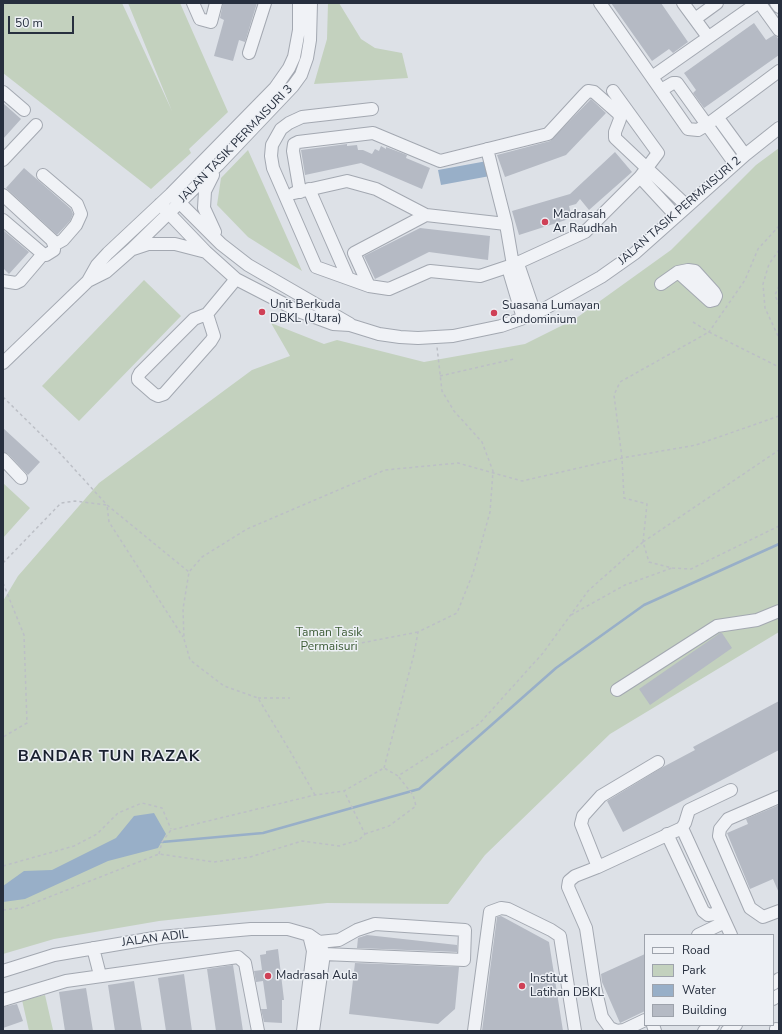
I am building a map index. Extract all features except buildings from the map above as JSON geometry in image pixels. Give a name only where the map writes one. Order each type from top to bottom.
[{"type":"street","points":[[193,3],[200,19],[212,22],[216,3]]},
{"type":"street","points":[[248,53],[265,3]]},
{"type":"street","name":"JALAN TASIK PERMAISURI 3","points":[[88,281],[108,253],[171,194],[282,78],[292,62],[298,45],[299,3]]},
{"type":"street","name":"JALAN TASIK PERMAISURI 3","points":[[88,281],[106,272],[131,250],[218,165],[283,98],[301,74],[310,40],[311,3]]},
{"type":"street","points":[[600,3],[688,129],[698,130],[713,121],[779,71]]},
{"type":"street","points":[[683,3],[708,37]]},
{"type":"street","points":[[776,3],[779,7]]},
{"type":"street","points":[[695,20],[712,4]]},
{"type":"street","points":[[652,77],[756,4],[761,5],[779,28]]},
{"type":"street","points":[[661,90],[673,83],[677,83],[745,155]]},
{"type":"street","points":[[348,278],[305,190],[293,151],[294,144],[298,142],[373,133],[440,161],[548,134],[588,91],[594,92],[619,114],[620,119],[614,132],[616,138],[676,216]]},
{"type":"street","points":[[3,92],[24,110]]},
{"type":"street","points":[[372,109],[302,117],[289,123],[281,129],[272,145],[271,156],[273,168],[316,267],[369,286],[389,289],[430,271],[480,276],[513,265],[585,232],[644,173],[657,157],[656,150],[613,92]]},
{"type":"street","points":[[713,121],[735,164]]},
{"type":"street","points":[[5,155],[36,126]]},
{"type":"street","name":"JALAN TASIK PERMAISURI 2","points":[[171,194],[221,244],[248,265],[350,325],[379,334],[400,337],[453,336],[501,326],[535,314],[601,277],[635,253],[745,155],[779,128]]},
{"type":"street","points":[[487,149],[506,224],[513,265],[509,271],[523,318]]},
{"type":"street","points":[[218,165],[204,191],[204,208],[221,244]]},
{"type":"street","points":[[644,173],[687,206]]},
{"type":"street","points":[[43,175],[77,204],[82,214],[76,225],[63,240],[54,245]]},
{"type":"street","points":[[284,195],[347,181],[376,189],[426,215],[506,224]]},
{"type":"street","points":[[3,195],[52,240],[54,245],[54,250],[42,254],[20,281],[16,283],[3,281]]},
{"type":"street","name":"JALAN TASIK PERMAISURI 2","points":[[160,204],[206,252],[236,279],[298,311],[334,324],[350,325]]},
{"type":"street","points":[[369,286],[354,253],[426,215]]},
{"type":"street","points":[[3,220],[42,254]]},
{"type":"street","points":[[131,250],[148,244],[175,244],[206,252]]},
{"type":"street","points":[[513,265],[519,267],[535,314]]},
{"type":"street","points":[[661,284],[678,272]]},
{"type":"street","points":[[207,314],[214,336],[211,341],[164,394],[158,396],[154,394],[138,380],[140,373],[194,319],[207,314],[236,279]]},
{"type":"street","points":[[4,361],[88,281]]},
{"type":"street","points":[[3,459],[21,478]]},
{"type":"street","points":[[617,690],[717,626],[757,620],[779,611]]},
{"type":"street","points":[[598,867],[581,824],[583,816],[601,796],[658,762]]},
{"type":"street","points":[[644,1020],[624,1030],[610,1028],[606,1023],[601,1011],[595,987],[586,928],[568,887],[569,881],[575,876],[598,867],[682,828],[686,823],[689,810],[731,790]]},
{"type":"street","points":[[779,797],[728,820],[720,829],[719,836],[750,908],[763,917],[779,911]]},
{"type":"street","points":[[682,828],[731,934]]},
{"type":"street","points":[[667,834],[703,911],[708,915],[723,918]]},
{"type":"street","points":[[474,1031],[490,912],[501,908],[508,909],[560,936],[575,1031]]},
{"type":"street","points":[[699,934],[723,918]]},
{"type":"street","points":[[313,1031],[324,954],[319,942],[333,942],[357,930],[375,924],[465,930],[464,960],[324,954]]},
{"type":"street","name":"JALAN ADIL","points":[[3,971],[54,955],[160,936],[251,929],[288,929],[309,935],[319,942]]},
{"type":"street","points":[[303,1031],[313,951],[309,935]]},
{"type":"street","points":[[93,948],[100,975]]},
{"type":"street","points":[[3,1000],[66,981],[100,975],[238,957],[245,963],[258,1031]]},
{"type":"path","points":[[779,226],[758,249],[745,280],[708,332],[620,382],[614,395],[622,458],[624,498],[647,504],[643,542],[648,562],[672,568],[691,568],[779,526]]},
{"type":"path","points":[[779,250],[769,264],[763,284],[765,308],[779,338]]},
{"type":"path","points":[[779,286],[775,295],[779,305]]},
{"type":"path","points":[[694,322],[708,332],[779,367]]},
{"type":"path","points":[[356,644],[418,632],[457,612],[473,573],[490,512],[493,471],[482,442],[454,411],[442,391],[436,337]]},
{"type":"path","points":[[440,376],[514,359]]},
{"type":"path","points":[[3,397],[57,450],[107,505],[189,572]]},
{"type":"path","points":[[290,698],[258,698],[224,686],[190,660],[184,639],[183,609],[189,572],[202,557],[247,529],[385,470],[458,463],[493,471],[522,481],[622,458],[696,445],[779,416]]},
{"type":"path","points":[[398,776],[479,724],[544,653],[588,591],[643,542],[779,450]]},
{"type":"path","points":[[3,563],[60,502],[74,501],[107,505]]},
{"type":"path","points":[[107,505],[108,522],[184,639]]},
{"type":"path","points":[[570,616],[625,585],[672,568]]},
{"type":"path","points":[[3,583],[24,635],[27,723],[3,737]]},
{"type":"path","points":[[159,854],[162,842],[171,830],[315,795],[344,791],[384,768],[414,654],[418,632]]},
{"type":"path","points":[[258,698],[315,795]]},
{"type":"path","points":[[3,910],[21,908],[159,854],[214,862],[250,857],[302,841],[339,846],[359,840],[365,834],[389,826],[416,806],[413,795],[398,776],[384,768]]},
{"type":"path","points":[[344,791],[365,834]]},
{"type":"path","points":[[3,866],[74,846],[97,834],[118,814],[142,803],[162,808],[171,830]]},
{"type":"green space","points":[[3,3],[122,3],[172,111],[128,3],[180,3],[228,112],[189,149],[191,153],[151,189],[3,73]]},
{"type":"green space","points":[[328,3],[339,3],[361,39],[375,48],[402,53],[408,78],[314,84],[327,39]]},
{"type":"green space","name":"Taman Tasik Permaisuri","points":[[779,148],[779,632],[610,734],[485,855],[448,904],[327,903],[159,921],[54,939],[3,954],[3,601],[18,576],[99,483],[252,370],[290,356],[271,323],[324,344],[337,340],[424,362],[525,344],[575,319],[671,250],[756,165]]},
{"type":"green space","points":[[248,150],[302,271],[248,237],[217,205],[221,178]]},
{"type":"green space","points":[[144,280],[181,316],[79,421],[42,386]]},
{"type":"green space","points":[[3,483],[30,508],[3,538]]},
{"type":"green space","points":[[45,995],[53,1030],[29,1031],[22,1000]]},
{"type":"water","points":[[487,161],[490,176],[441,185],[438,170]]},
{"type":"water","points":[[154,813],[166,834],[158,848],[108,861],[25,899],[3,902],[3,886],[24,871],[52,870],[116,838],[134,816]]},
{"type":"waterway","points":[[162,842],[263,833],[419,789],[556,668],[644,605],[779,544]]},
{"type":"place","name":"Madrasah Ar Raudhah","points":[[545,222]]},
{"type":"place","name":"Unit Berkuda DBKL (Utara)","points":[[262,312]]},
{"type":"place","name":"Suasana Lumayan Condominium","points":[[494,313]]},
{"type":"place","name":"Madrasah Aula","points":[[268,976]]},
{"type":"place","name":"Institut Latihan DBKL","points":[[522,986]]},
{"type":"district","name":"BANDAR TUN RAZAK","points":[[109,757]]}]
